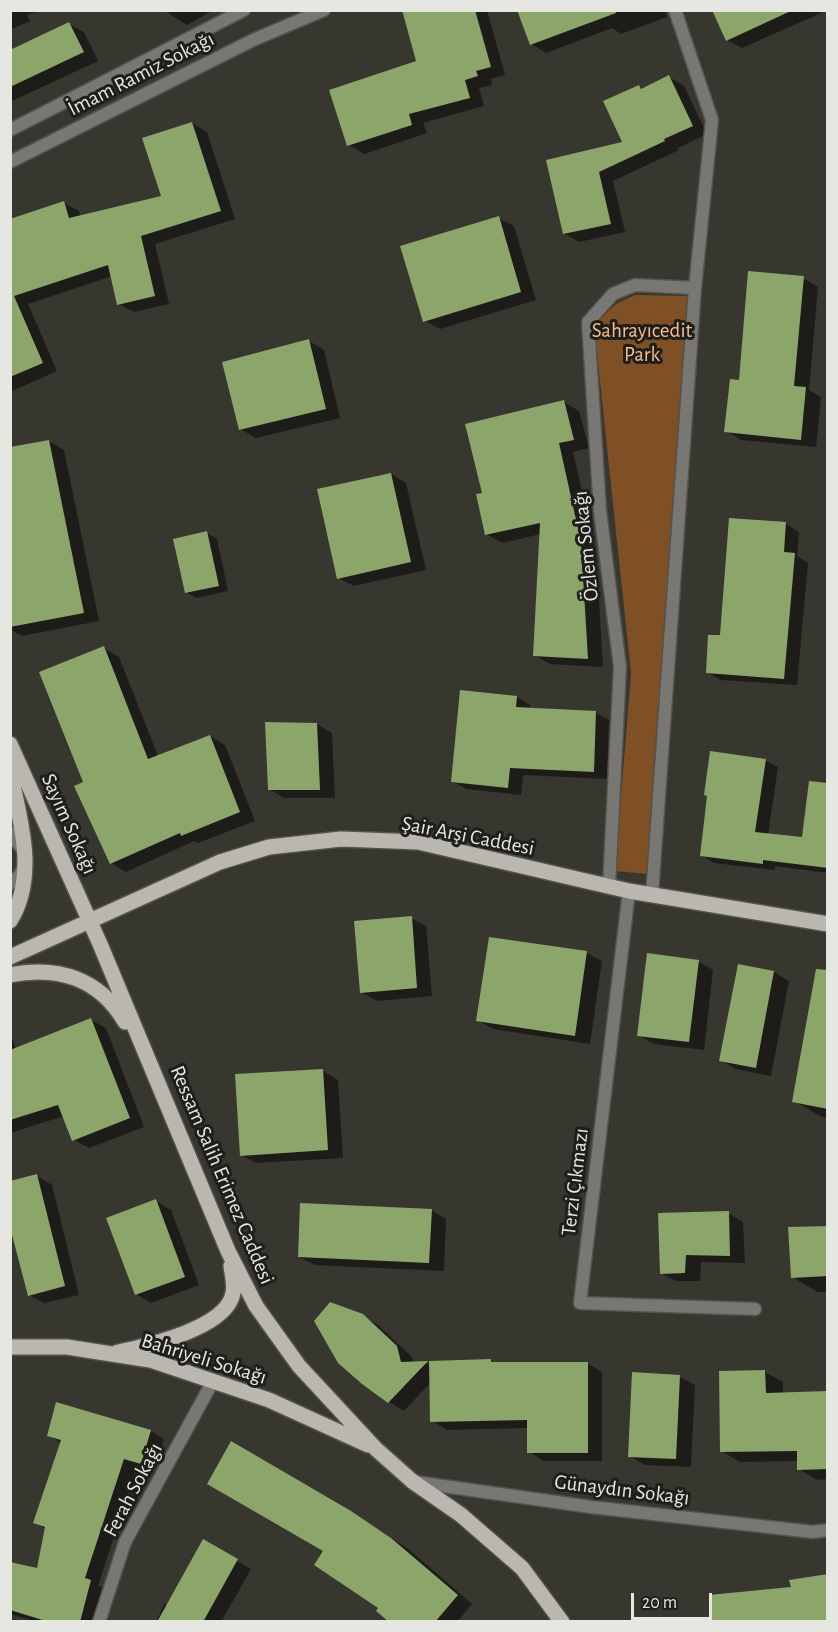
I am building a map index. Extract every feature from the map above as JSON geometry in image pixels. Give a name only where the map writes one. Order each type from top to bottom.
[{"type":"main road","name":"Sayım Sokağı","points":[[10,744],[90,921]]},
{"type":"main road","points":[[10,772],[25,860],[21,893],[10,921]]},
{"type":"main road","name":"Şair Arşi Caddesi","points":[[10,957],[220,862],[268,847],[341,839],[418,842],[629,891],[828,924]]},
{"type":"main road","name":"Ressam Salih Erimez Caddesi","points":[[90,921],[228,1251],[256,1306],[299,1366],[376,1449]]},
{"type":"main road","points":[[10,975],[49,972],[72,977],[96,988],[115,1006],[153,1068]]},
{"type":"main road","points":[[109,1354],[152,1345],[175,1337],[207,1323],[225,1309],[233,1294],[228,1251]]},
{"type":"main road","name":"Bahriyeli Sokağı","points":[[10,1347],[67,1347],[150,1360],[269,1400],[376,1449]]},
{"type":"main road","points":[[376,1449],[412,1481],[461,1515],[522,1568],[561,1622]]},
{"type":"street","name":"İmam Ramiz Sokağı","points":[[10,130],[244,10]]},
{"type":"street","name":"İmam Ramiz Sokağı","points":[[10,162],[253,40],[324,10]]},
{"type":"street","points":[[652,895],[695,288],[712,120],[675,10]]},
{"type":"street","name":"Özlem Sokağı","points":[[609,887],[620,667],[600,511],[588,322],[613,294],[635,285],[695,288]]},
{"type":"street","points":[[10,833],[21,846],[25,860],[20,875],[10,884]]},
{"type":"street","name":"Terzi Çıkmazı","points":[[629,891],[580,1303],[755,1309]]},
{"type":"street","name":"Ferah Sokağı","points":[[99,1622],[125,1542],[213,1381]]},
{"type":"street","name":"Günaydın Sokağı","points":[[412,1481],[591,1507],[813,1532],[828,1530]]},
{"type":"green space","name":"Sahrayıcedit Park","points":[[635,295],[691,296],[647,874],[615,871],[631,673],[594,325],[616,304]]},
{"type":"building","points":[[402,10],[475,10],[491,67],[476,71],[478,76],[465,80],[470,98],[409,114],[412,125],[347,146],[329,90],[416,61]]},
{"type":"building","points":[[517,10],[615,10],[616,13],[530,45]]},
{"type":"building","points":[[712,10],[793,10],[726,41]]},
{"type":"building","points":[[69,22],[84,52],[10,87],[10,50]]},
{"type":"building","points":[[669,75],[693,126],[599,172],[611,224],[563,234],[546,160],[622,142],[603,101],[639,85],[641,89]]},
{"type":"building","points":[[192,122],[221,211],[141,236],[155,296],[117,305],[108,265],[14,296],[43,363],[10,377],[10,219],[64,201],[69,218],[161,196],[142,138]]},
{"type":"building","points":[[499,216],[521,292],[423,322],[400,246]]},
{"type":"building","points":[[748,271],[804,276],[794,386],[806,387],[801,440],[724,432],[730,379],[739,380]]},
{"type":"building","points":[[309,339],[326,409],[239,430],[222,362]]},
{"type":"building","points":[[564,400],[574,440],[559,443],[581,542],[588,659],[533,656],[540,523],[485,535],[476,494],[482,493],[465,424]]},
{"type":"building","points":[[49,440],[84,613],[10,627],[10,447]]},
{"type":"building","points":[[391,473],[411,562],[337,579],[317,489]]},
{"type":"building","points":[[729,518],[786,522],[784,552],[795,553],[784,679],[706,673],[708,635],[720,635]]},
{"type":"building","points":[[207,531],[219,586],[185,593],[173,539]]},
{"type":"building","points":[[104,646],[148,759],[210,735],[240,812],[181,836],[180,833],[110,864],[74,786],[83,782],[39,672]]},
{"type":"building","points":[[460,690],[517,696],[516,707],[596,711],[594,772],[510,768],[508,788],[451,782]]},
{"type":"building","points":[[265,722],[317,723],[320,790],[268,790]]},
{"type":"building","points":[[710,751],[766,759],[755,832],[802,837],[809,781],[828,783],[828,868],[763,860],[763,864],[700,856],[707,796],[704,795]]},
{"type":"building","points":[[412,916],[417,988],[360,993],[354,921]]},
{"type":"building","points":[[489,937],[587,951],[575,1036],[476,1021]]},
{"type":"building","points":[[647,953],[699,960],[689,1042],[637,1036]]},
{"type":"building","points":[[738,964],[774,971],[756,1068],[719,1061]]},
{"type":"building","points":[[816,969],[828,970],[828,1109],[792,1102]]},
{"type":"building","points":[[91,1018],[130,1118],[72,1141],[58,1105],[10,1120],[10,1050]]},
{"type":"building","points":[[323,1069],[328,1150],[240,1156],[235,1074]]},
{"type":"building","points":[[37,1174],[65,1286],[28,1296],[10,1227],[10,1181]]},
{"type":"building","points":[[156,1199],[185,1277],[135,1295],[106,1218]]},
{"type":"building","points":[[300,1203],[432,1209],[429,1263],[298,1257]]},
{"type":"building","points":[[729,1211],[730,1256],[686,1255],[685,1273],[660,1274],[658,1213]]},
{"type":"building","points":[[828,1226],[828,1276],[791,1278],[788,1227]]},
{"type":"building","points":[[330,1302],[363,1314],[397,1346],[401,1362],[428,1361],[388,1403],[338,1363],[314,1321]]},
{"type":"building","points":[[491,1359],[491,1362],[588,1362],[588,1453],[527,1453],[527,1420],[430,1422],[429,1361]]},
{"type":"building","points":[[765,1370],[766,1393],[828,1391],[828,1469],[797,1470],[797,1451],[720,1452],[719,1371]]},
{"type":"building","points":[[632,1372],[680,1375],[676,1459],[628,1457]]},
{"type":"building","points":[[56,1402],[151,1430],[141,1464],[124,1459],[85,1578],[91,1580],[80,1622],[49,1622],[10,1610],[10,1562],[37,1568],[45,1527],[33,1523],[61,1440],[47,1436]]},
{"type":"building","points":[[231,1441],[351,1511],[391,1538],[458,1595],[435,1622],[389,1622],[376,1611],[378,1608],[314,1565],[323,1551],[207,1484]]},
{"type":"building","points":[[203,1539],[238,1559],[203,1622],[157,1622]]},
{"type":"building","points":[[828,1574],[828,1622],[712,1622],[709,1595],[791,1587],[789,1580]]}]
